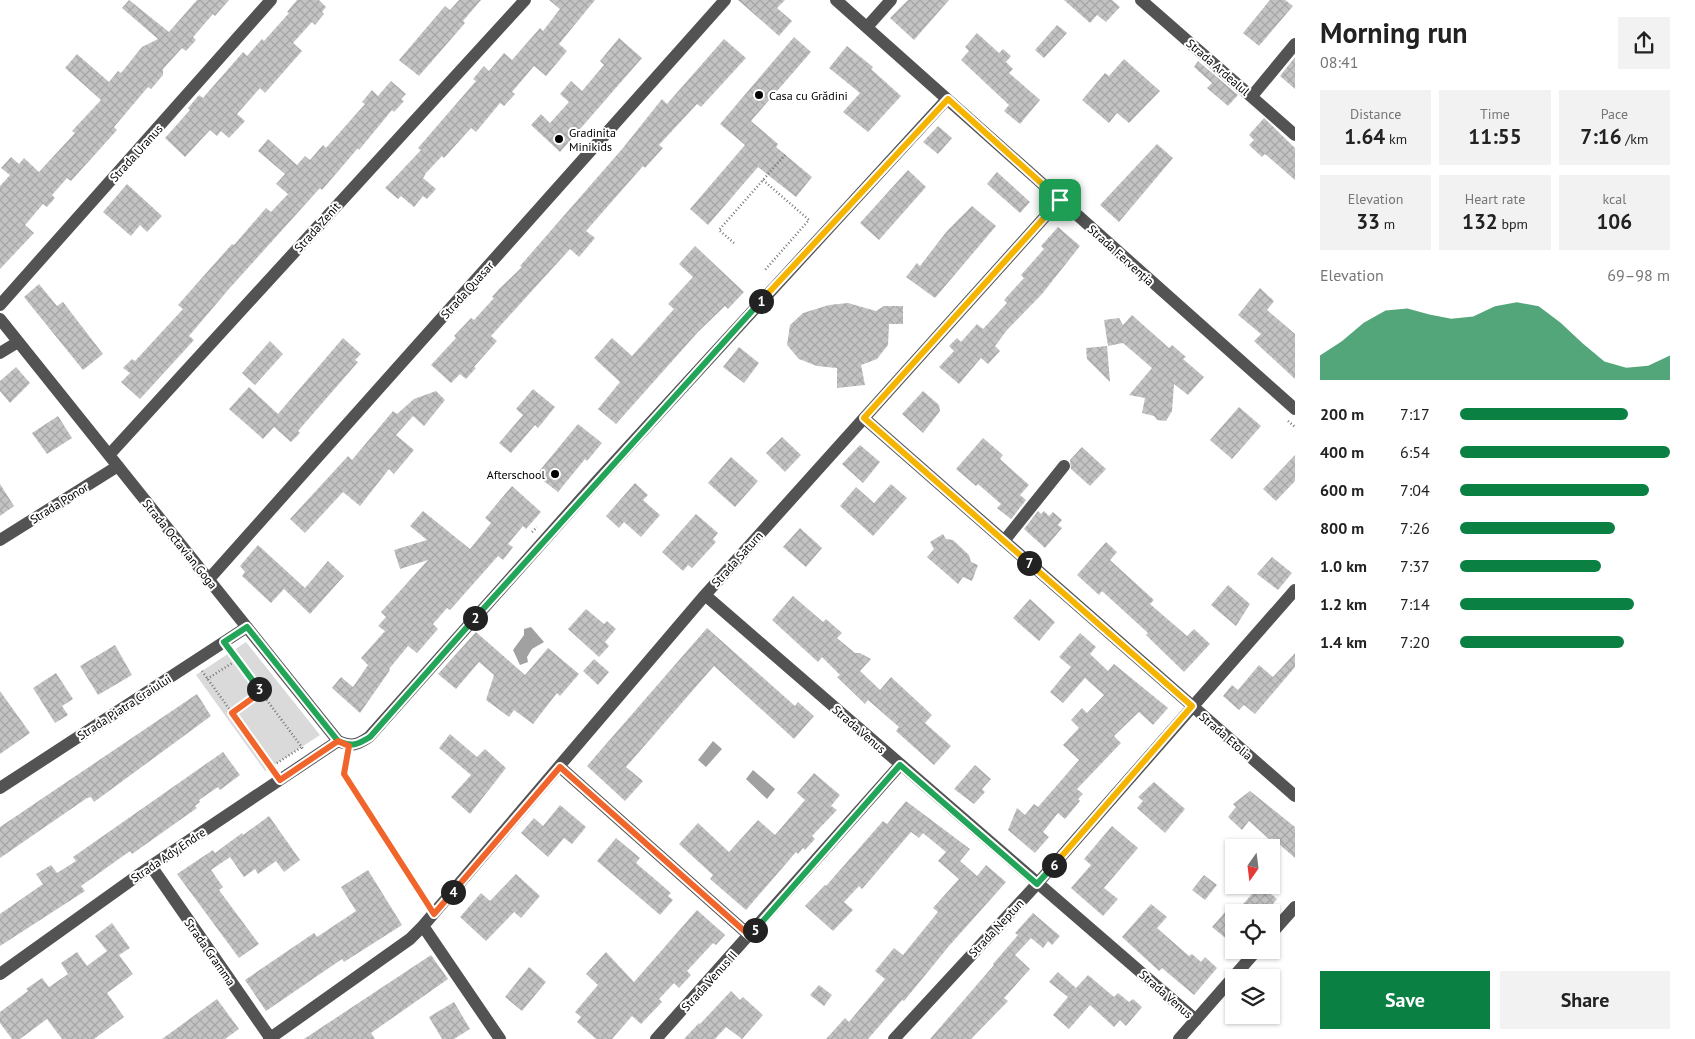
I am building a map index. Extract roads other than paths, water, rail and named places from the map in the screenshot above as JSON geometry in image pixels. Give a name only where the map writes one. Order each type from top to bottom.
[{"type":"street","name":"Strada Uranus","points":[[0,306],[271,0]]},
{"type":"street","name":"Strada Zenit","points":[[109,455],[525,0]]},
{"type":"street","name":"Strada Quasar","points":[[209,579],[725,0]]},
{"type":"street","name":"Strada Fervenția","points":[[836,0],[1295,409]]},
{"type":"street","points":[[867,27],[890,0]]},
{"type":"street","name":"Strada Ardealul","points":[[1141,0],[1295,135]]},
{"type":"street","points":[[1252,96],[1295,44]]},
{"type":"street","points":[[344,743],[358,745],[370,737],[591,488],[948,99]]},
{"type":"street","name":"Strada Saturn","points":[[423,926],[705,595],[1060,200]]},
{"type":"street","name":"Strada Octavian Goga","points":[[0,319],[247,627],[344,743]]},
{"type":"street","points":[[0,353],[18,342]]},
{"type":"street","name":"Strada Etolia","points":[[864,418],[1295,796]]},
{"type":"street","name":"Strada Ponor","points":[[0,540],[118,466]]},
{"type":"street","points":[[1004,541],[1064,466]]},
{"type":"street","name":"Strada Neptun","points":[[894,1039],[1037,884],[1295,590]]},
{"type":"street","name":"Strada Venus","points":[[705,595],[1196,1020]]},
{"type":"street","name":"Strada Piatra Craiului","points":[[0,788],[247,627]]},
{"type":"street","name":"Strada Ady Endre","points":[[0,974],[151,866],[311,759],[344,743]]},
{"type":"street","name":"Strada Venus II","points":[[656,1039],[750,936],[900,765]]},
{"type":"street","points":[[560,767],[750,936]]},
{"type":"street","name":"Strada Gramma","points":[[151,866],[270,1039],[410,939],[423,926]]},
{"type":"street","points":[[1280,924],[1295,907]]},
{"type":"street","points":[[423,926],[500,1039]]},
{"type":"street","points":[[1179,1039],[1249,959]]},
{"type":"place","name":"Casa cu Grădini","points":[[759,95]]},
{"type":"place","name":"Gradinita Minikids","points":[[559,139]]},
{"type":"place","name":"Afterschool","points":[[555,474]]}]
